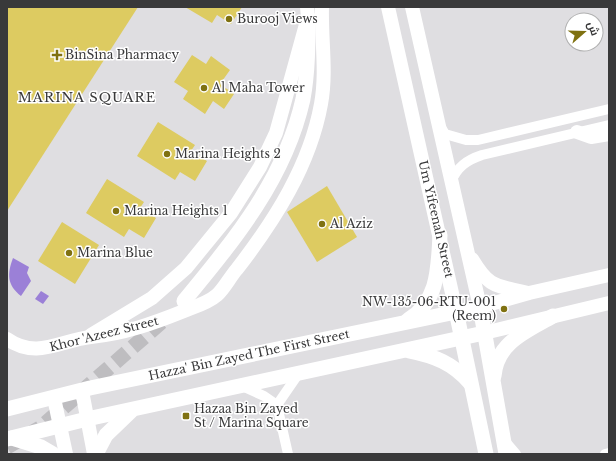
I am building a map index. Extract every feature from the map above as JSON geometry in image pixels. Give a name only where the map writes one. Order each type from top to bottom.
[{"type":"main road","name":"Khor 'Azeez Street","points":[[7,339],[24,347],[38,349],[56,347],[85,338],[106,336],[150,325],[197,306],[217,295],[250,252],[292,186],[306,158],[321,104],[324,68],[322,7]]},
{"type":"main road","points":[[379,7],[409,103]]},
{"type":"main road","name":"Um Yifeenah Street","points":[[388,7],[440,235],[456,311],[460,338],[486,454]]},
{"type":"main road","points":[[404,7],[412,26],[419,36]]},
{"type":"main road","name":"Um Yifeenah Street","points":[[412,7],[465,249],[480,307],[506,454]]},
{"type":"main road","points":[[85,338],[152,298],[186,268],[230,213],[260,167],[276,133],[308,12]]},
{"type":"main road","points":[[184,301],[234,240],[260,204],[295,129],[303,97],[308,59],[308,12]]},
{"type":"main road","points":[[577,132],[591,137],[609,134]]},
{"type":"main road","points":[[406,321],[424,307],[432,294],[436,281],[440,235]]},
{"type":"main road","points":[[465,249],[487,281],[499,286],[529,293]]},
{"type":"main road","name":"Hazza' Bin Zayed The First Street","points":[[7,409],[82,391],[406,321],[480,307],[529,293],[609,275]]},
{"type":"main road","points":[[9,438],[87,419],[242,386],[299,372],[484,333],[609,303]]},
{"type":"main road","points":[[493,387],[495,366],[504,347],[519,335],[554,316]]},
{"type":"main road","points":[[404,350],[432,356],[446,362],[460,372],[471,384]]},
{"type":"main road","points":[[82,391],[95,454]]},
{"type":"main road","points":[[54,398],[66,454]]},
{"type":"main road","points":[[95,454],[106,435],[132,410]]},
{"type":"main road","points":[[9,438],[41,447],[53,454]]},
{"type":"street","points":[[436,120],[445,134],[466,140],[488,137],[609,109]]},
{"type":"street","points":[[451,182],[456,171],[472,158],[609,125]]},
{"type":"street","points":[[488,137],[486,145],[489,153]]},
{"type":"street","points":[[277,405],[299,372]]},
{"type":"street","points":[[242,386],[264,396],[277,405],[288,454]]},
{"type":"street","points":[[503,439],[516,454]]},
{"type":"street","points":[[605,454],[609,453]]},
{"type":"shaded area","points":[[13,258],[29,267],[27,273],[31,281],[21,296],[13,288],[10,279],[9,274]]},
{"type":"shaded area","points":[[41,291],[49,296],[43,304],[35,299]]},
{"type":"building","points":[[7,7],[138,7],[7,211]]},
{"type":"building","name":"Burooj Views","points":[[185,7],[242,7],[231,24],[217,15],[212,23]]},
{"type":"building","name":"Al Maha Tower","points":[[192,55],[206,64],[211,56],[230,70],[220,84],[234,94],[224,109],[213,101],[205,114],[183,99],[188,91],[174,82]]},
{"type":"building","name":"Marina Heights 2","points":[[158,122],[195,145],[191,151],[207,161],[195,181],[180,172],[175,180],[137,156]]},
{"type":"building","name":"Marina Heights 1","points":[[107,179],[144,202],[140,208],[156,218],[144,238],[129,229],[124,237],[86,213]]},
{"type":"building","name":"Al Aziz","points":[[327,186],[357,237],[317,262],[287,212]]},
{"type":"building","name":"Marina Blue","points":[[62,222],[99,245],[75,284],[38,261]]},
{"type":"tunnel","points":[[7,447],[40,428],[166,318]]},
{"type":"place","name":"Burooj Views","points":[[229,19]]},
{"type":"place","name":"BinSina Pharmacy","points":[[57,55]]},
{"type":"place","name":"Al Maha Tower","points":[[204,88]]},
{"type":"place","name":"Marina Heights 2","points":[[167,154]]},
{"type":"place","name":"Marina Heights 1","points":[[116,211]]},
{"type":"place","name":"Al Aziz","points":[[322,224]]},
{"type":"place","name":"Marina Blue","points":[[69,253]]},
{"type":"place","name":"NW-135-06-RTU-001 (Reem)","points":[[504,309]]},
{"type":"place","name":"Hazaa Bin Zayed St / Marina Square","points":[[186,416]]},
{"type":"district","name":"MARINA SQUARE","points":[[87,97]]}]
